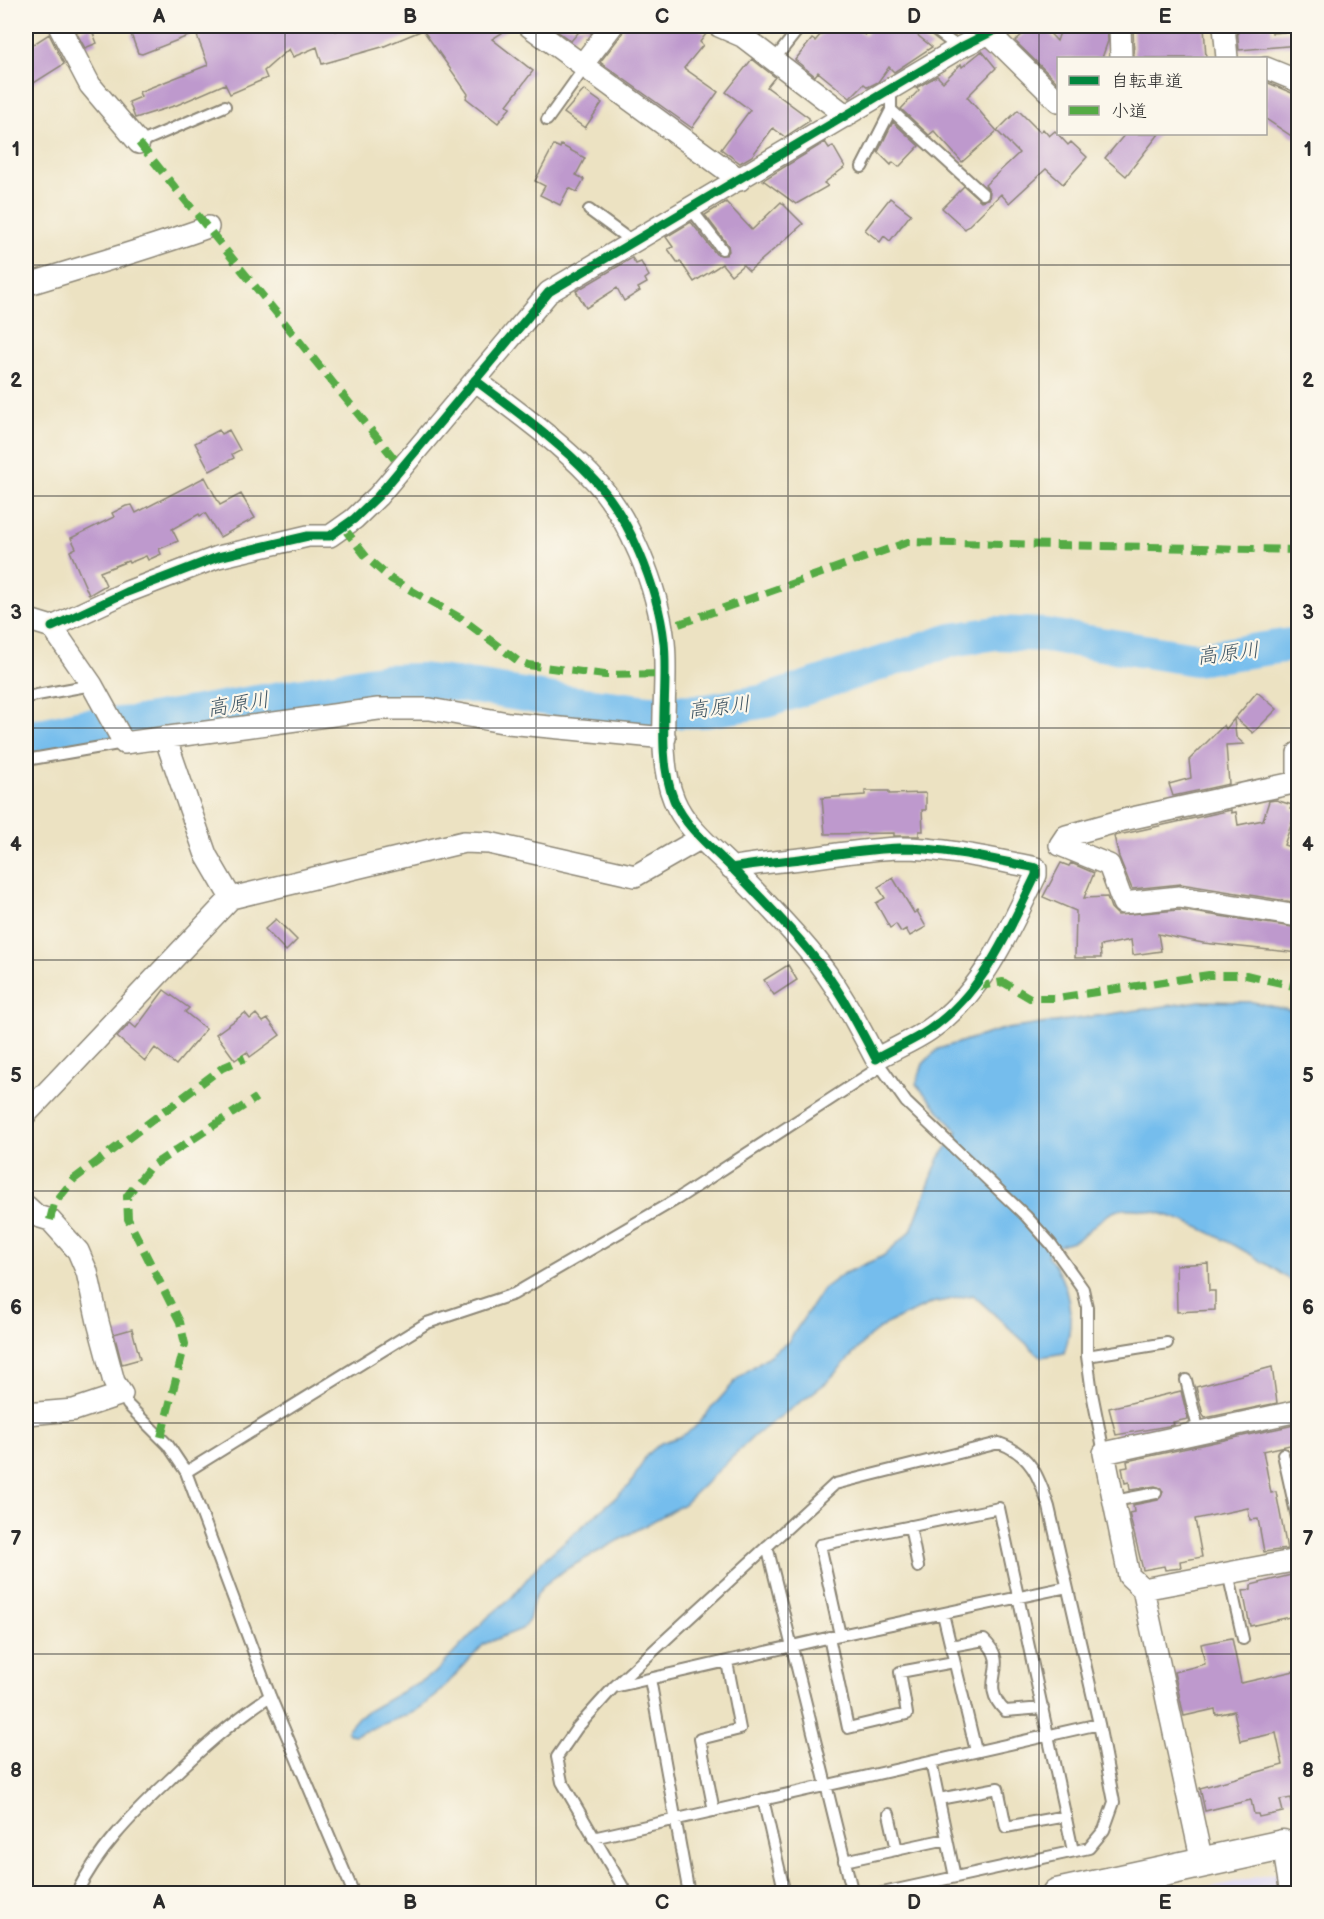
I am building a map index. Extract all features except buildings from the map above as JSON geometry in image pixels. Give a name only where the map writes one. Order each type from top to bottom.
[{"type":"street","points":[[59,26],[90,85],[139,143]]},
{"type":"street","points":[[529,26],[740,180]]},
{"type":"street","points":[[584,66],[612,26]]},
{"type":"street","points":[[719,26],[742,36],[847,116]]},
{"type":"street","points":[[1120,26],[1121,57]]},
{"type":"street","points":[[1224,26],[1227,57]]},
{"type":"street","points":[[52,627],[127,592],[218,557],[308,536],[330,536],[354,519],[378,496],[549,292],[847,116],[891,99],[959,48],[996,29],[1057,99]]},
{"type":"street","points":[[1267,68],[1299,81]]},
{"type":"street","points":[[26,285],[208,227]]},
{"type":"street","points":[[475,380],[568,454],[592,476],[616,509],[647,571],[664,643],[665,759],[674,800],[700,838],[810,951],[840,992],[878,1063],[929,1030],[975,987],[994,960],[1036,875],[1036,868]]},
{"type":"street","points":[[26,619],[52,627],[92,685],[124,743],[367,710],[420,709],[508,723],[665,738]]},
{"type":"street","points":[[165,737],[206,855],[231,898]]},
{"type":"street","points":[[731,868],[764,861],[797,860],[857,850],[902,848],[991,859],[1036,868],[1045,867],[1066,836],[1123,820],[1298,782],[1299,753]]},
{"type":"street","points":[[26,1114],[231,898],[464,842],[489,843],[635,876],[700,838]]},
{"type":"street","points":[[1060,846],[1110,865],[1123,903],[1179,897],[1299,916]]},
{"type":"street","points":[[26,1206],[38,1216],[50,1220],[78,1251],[87,1272],[114,1382],[122,1394],[74,1410],[26,1414]]},
{"type":"street","points":[[1202,1862],[1143,1589],[1129,1576],[1104,1453],[1299,1411]]},
{"type":"street","points":[[1143,1589],[1299,1560]]},
{"type":"street","points":[[1057,1893],[1291,1844],[1291,1893]]},
{"type":"lane","points":[[774,60],[801,26]]},
{"type":"lane","points":[[930,26],[959,48]]},
{"type":"lane","points":[[547,120],[584,66]]},
{"type":"lane","points":[[862,167],[891,99],[983,194]]},
{"type":"lane","points":[[139,143],[225,106]]},
{"type":"lane","points":[[691,209],[722,249]]},
{"type":"lane","points":[[589,210],[634,243]]},
{"type":"lane","points":[[26,697],[92,685]]},
{"type":"lane","points":[[26,760],[124,743]]},
{"type":"lane","points":[[186,1472],[427,1323],[514,1294],[677,1199],[878,1063],[906,1102],[1018,1208],[1051,1244],[1083,1289],[1087,1307],[1087,1356],[1104,1453]]},
{"type":"lane","points":[[1087,1356],[1167,1342]]},
{"type":"lane","points":[[1186,1380],[1199,1432]]},
{"type":"lane","points":[[122,1394],[128,1405],[168,1445],[186,1472],[270,1696],[354,1893]]},
{"type":"lane","points":[[627,1893],[562,1782],[557,1757],[577,1728],[613,1688],[835,1484],[999,1443],[1014,1448],[1027,1459],[1039,1478],[1099,1724],[1114,1802],[1104,1830],[1089,1848],[878,1893]]},
{"type":"lane","points":[[1283,1454],[1299,1522]]},
{"type":"lane","points":[[1114,1501],[1156,1493]]},
{"type":"lane","points":[[954,1662],[900,1672],[907,1714],[848,1728],[820,1545],[999,1508],[1073,1851]]},
{"type":"lane","points":[[910,1526],[918,1567]]},
{"type":"lane","points":[[767,1546],[824,1785],[853,1893]]},
{"type":"lane","points":[[1228,1573],[1243,1639]]},
{"type":"lane","points":[[613,1688],[835,1636],[1067,1587]]},
{"type":"lane","points":[[943,1614],[976,1751]]},
{"type":"lane","points":[[951,1646],[984,1640],[993,1648],[997,1660],[992,1690],[995,1701],[1005,1711],[1043,1708]]},
{"type":"lane","points":[[714,1811],[700,1739],[740,1729],[727,1662]]},
{"type":"lane","points":[[650,1679],[689,1893]]},
{"type":"lane","points":[[76,1893],[105,1847],[147,1800],[206,1742],[270,1696]]},
{"type":"lane","points":[[593,1838],[1099,1724]]},
{"type":"lane","points":[[931,1762],[955,1877]]},
{"type":"lane","points":[[939,1799],[998,1788],[1006,1827],[1066,1816]]},
{"type":"lane","points":[[763,1800],[785,1893]]},
{"type":"lane","points":[[889,1814],[897,1850]]},
{"type":"lane","points":[[844,1861],[947,1839]]},
{"type":"shaded area","points":[[1276,1873],[1280,1875],[1282,1893],[1178,1894]]},
{"type":"water","points":[[1200,1001],[1253,1002],[1298,1012],[1298,1286],[1239,1248],[1190,1224],[1144,1210],[1124,1209],[1112,1212],[1075,1241],[1058,1246],[1047,1255],[1061,1277],[1069,1302],[1070,1327],[1064,1353],[1041,1357],[973,1295],[932,1303],[886,1324],[869,1337],[826,1383],[754,1436],[684,1504],[563,1571],[543,1586],[534,1599],[529,1620],[522,1629],[484,1644],[436,1696],[414,1712],[355,1735],[349,1734],[347,1730],[359,1716],[435,1673],[487,1618],[512,1597],[541,1562],[630,1485],[646,1456],[661,1443],[682,1436],[694,1428],[739,1377],[788,1342],[823,1289],[843,1274],[883,1256],[911,1231],[939,1158],[958,1132],[916,1084],[923,1064],[938,1049],[1000,1030]]},
{"type":"waterway","name":"高原川","points":[[26,738],[82,726],[134,723],[380,681],[419,680],[649,712],[706,711],[766,701],[952,640],[996,633],[1044,635],[1195,659],[1298,644]]},
{"type":"marked path","points":[[139,143],[401,467]]},
{"type":"marked path","points":[[343,527],[368,559],[391,579],[462,619],[518,661],[528,665],[605,675],[664,674]]},
{"type":"marked path","points":[[679,624],[908,542],[1298,550]]},
{"type":"marked path","points":[[975,987],[1003,982],[1030,998],[1057,998],[1209,975],[1246,975],[1298,987]]},
{"type":"marked path","points":[[50,1220],[54,1204],[74,1179],[222,1068],[245,1058]]},
{"type":"marked path","points":[[161,1437],[185,1344],[180,1322],[128,1219],[127,1196],[150,1167],[256,1098]]},
{"type":"cycle path","points":[[52,627],[127,592],[218,557],[308,536],[330,536],[354,519],[378,496],[549,292],[959,48],[1003,26]]},
{"type":"cycle path","points":[[475,380],[563,449],[590,475],[617,510],[639,553],[661,621],[665,661],[665,763],[674,800],[692,828],[800,940],[819,964],[846,1003],[876,1059],[929,1030],[965,998],[992,960],[1036,875],[1036,868],[917,848],[862,851],[731,868]]}]
